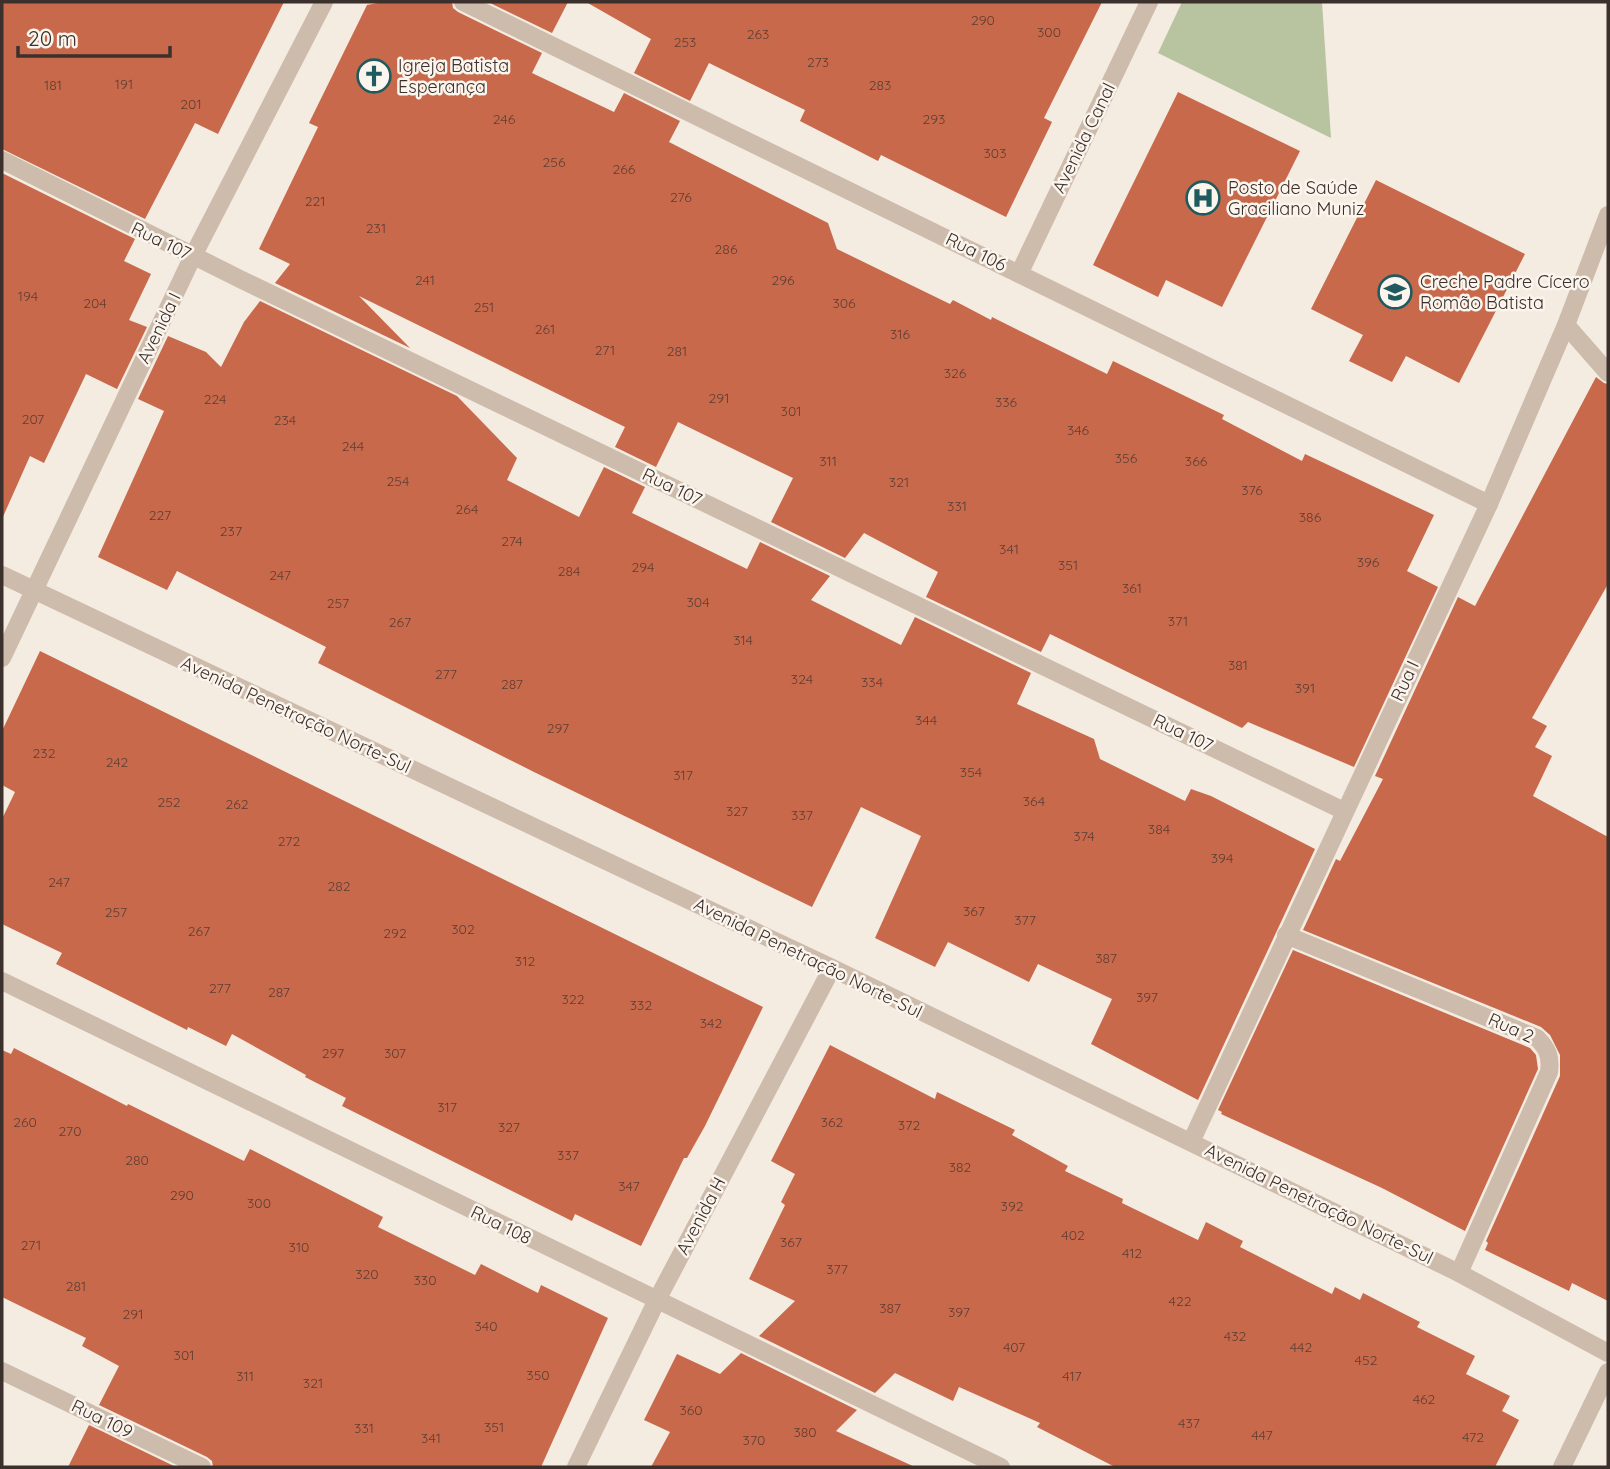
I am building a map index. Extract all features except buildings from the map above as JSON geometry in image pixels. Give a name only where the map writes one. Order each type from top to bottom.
[{"type":"street","name":"Avenida I","points":[[2,658],[193,256],[324,2]]},
{"type":"street","name":"Rua 106","points":[[463,2],[1489,504]]},
{"type":"street","name":"Avenida Canal","points":[[1019,274],[1149,2]]},
{"type":"street","name":"Rua 107","points":[[2,160],[193,256],[1344,811]]},
{"type":"street","name":"Rua I","points":[[1191,1142],[1489,504],[1566,325],[1608,215]]},
{"type":"street","points":[[1566,325],[1608,373]]},
{"type":"street","name":"Avenida Penetração Norte-Sul","points":[[2,575],[832,968],[1459,1273],[1608,1353]]},
{"type":"street","name":"Rua 2","points":[[1286,934],[1537,1038],[1545,1046],[1550,1059],[1549,1072],[1459,1273]]},
{"type":"street","name":"Avenida H","points":[[576,1467],[657,1300],[832,968]]},
{"type":"street","name":"Rua 108","points":[[2,981],[1001,1467]]},
{"type":"street","name":"Rua 109","points":[[2,1371],[202,1467]]},
{"type":"street","points":[[1562,1467],[1608,1372]]},
{"type":"green space","points":[[1182,2],[1322,2],[1331,138],[1158,53]]},
{"type":"place","name":"Igreja Batista Esperança","points":[[374,76]]},
{"type":"place","name":"Posto de Saúde Graciliano Muniz","points":[[1203,198]]},
{"type":"place","name":"Creche Padre Cícero Romão Batista","points":[[1395,292]]}]
